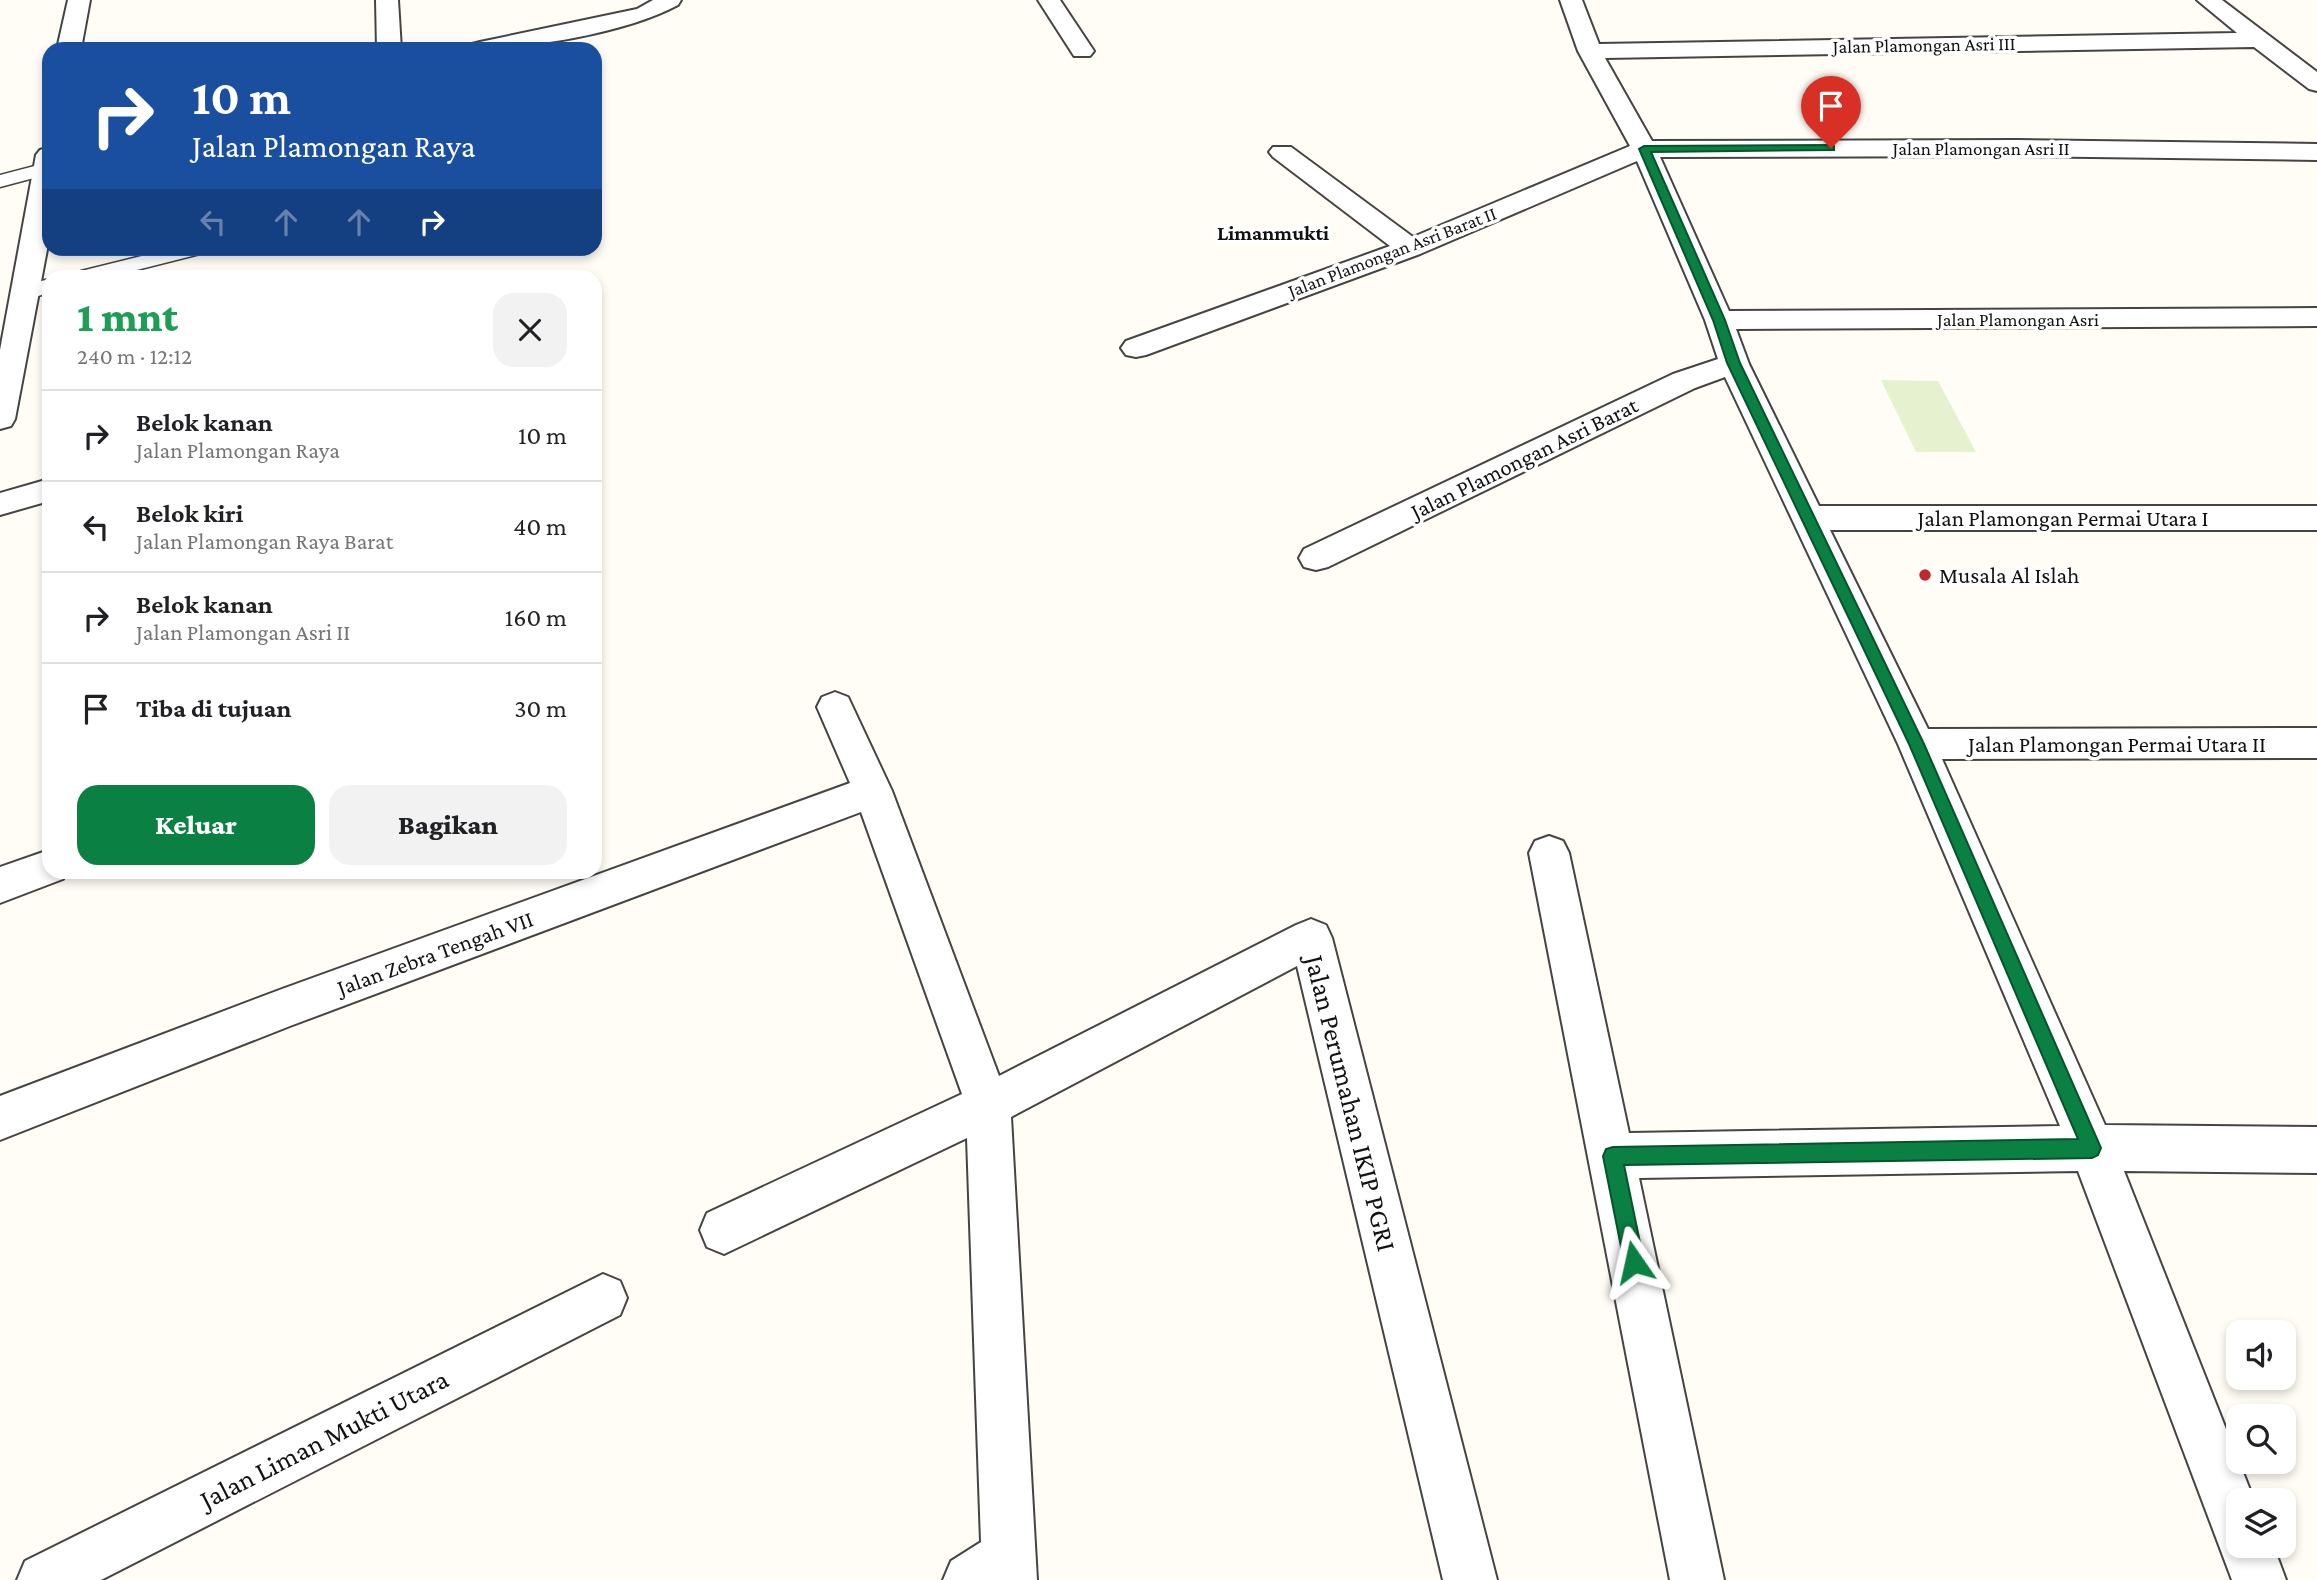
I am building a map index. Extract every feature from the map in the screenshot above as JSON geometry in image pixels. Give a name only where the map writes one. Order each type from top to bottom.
[{"type":"street","points":[[70,42],[79,0]]},
{"type":"street","points":[[387,0],[389,42]]},
{"type":"street","points":[[513,42],[644,14],[670,0]]},
{"type":"street","points":[[1049,0],[1083,51]]},
{"type":"street","points":[[1571,0],[1590,51],[1644,149],[1719,320],[1734,363],[1917,744],[2092,1148],[2226,1495]]},
{"type":"street","points":[[2208,0],[2317,85]]},
{"type":"street","name":"Jalan Plamongan Asri III","points":[[1590,51],[2257,40]]},
{"type":"street","name":"Jalan Plamongan Asri II","points":[[1644,149],[2017,148],[2317,152]]},
{"type":"street","name":"Jalan Plamongan Asri Barat II","points":[[1136,348],[1410,248],[1644,149]]},
{"type":"street","points":[[1282,152],[1410,248]]},
{"type":"street","points":[[0,419],[38,289],[42,238]]},
{"type":"street","name":"Jalan Plamongan Asri","points":[[1719,320],[2317,317]]},
{"type":"street","name":"Jalan Plamongan Asri Barat","points":[[1316,558],[1684,381],[1734,363]]},
{"type":"street","points":[[0,504],[42,492]]},
{"type":"street","name":"Jalan Plamongan Permai Utara I","points":[[1809,518],[2317,518]]},
{"type":"street","points":[[835,707],[873,792],[988,1105],[997,1572]]},
{"type":"street","name":"Jalan Plamongan Permai Utara II","points":[[1917,744],[2317,743]]},
{"type":"street","name":"Jalan Zebra Tengah VII","points":[[0,1118],[282,1009],[873,792]]},
{"type":"street","points":[[1549,853],[1613,1156],[1697,1580]]},
{"type":"street","points":[[0,885],[42,870]]},
{"type":"street","name":"Jalan Perumahan IKIP PGRI","points":[[724,1230],[988,1105],[1311,938],[1470,1580]]},
{"type":"street","points":[[1613,1156],[2092,1148],[2317,1150]]},
{"type":"street","name":"Jalan Liman Mukti Utara","points":[[44,1580],[603,1298]]},
{"type":"street","points":[[2251,1558],[2259,1580]]},
{"type":"lane","points":[[0,181],[42,164]]},
{"type":"lane","points":[[113,270],[169,256]]},
{"type":"green space","points":[[1881,380],[1938,381],[1976,452],[1916,452]]},
{"type":"place","name":"Musala Al Islah","points":[[1925,575]]},
{"type":"district","name":"Limanmukti","points":[[1273,233]]},
{"type":"route","points":[[1634,1262],[1613,1156],[2092,1148],[1917,744],[1734,363],[1719,320],[1644,149],[1831,148]]}]
